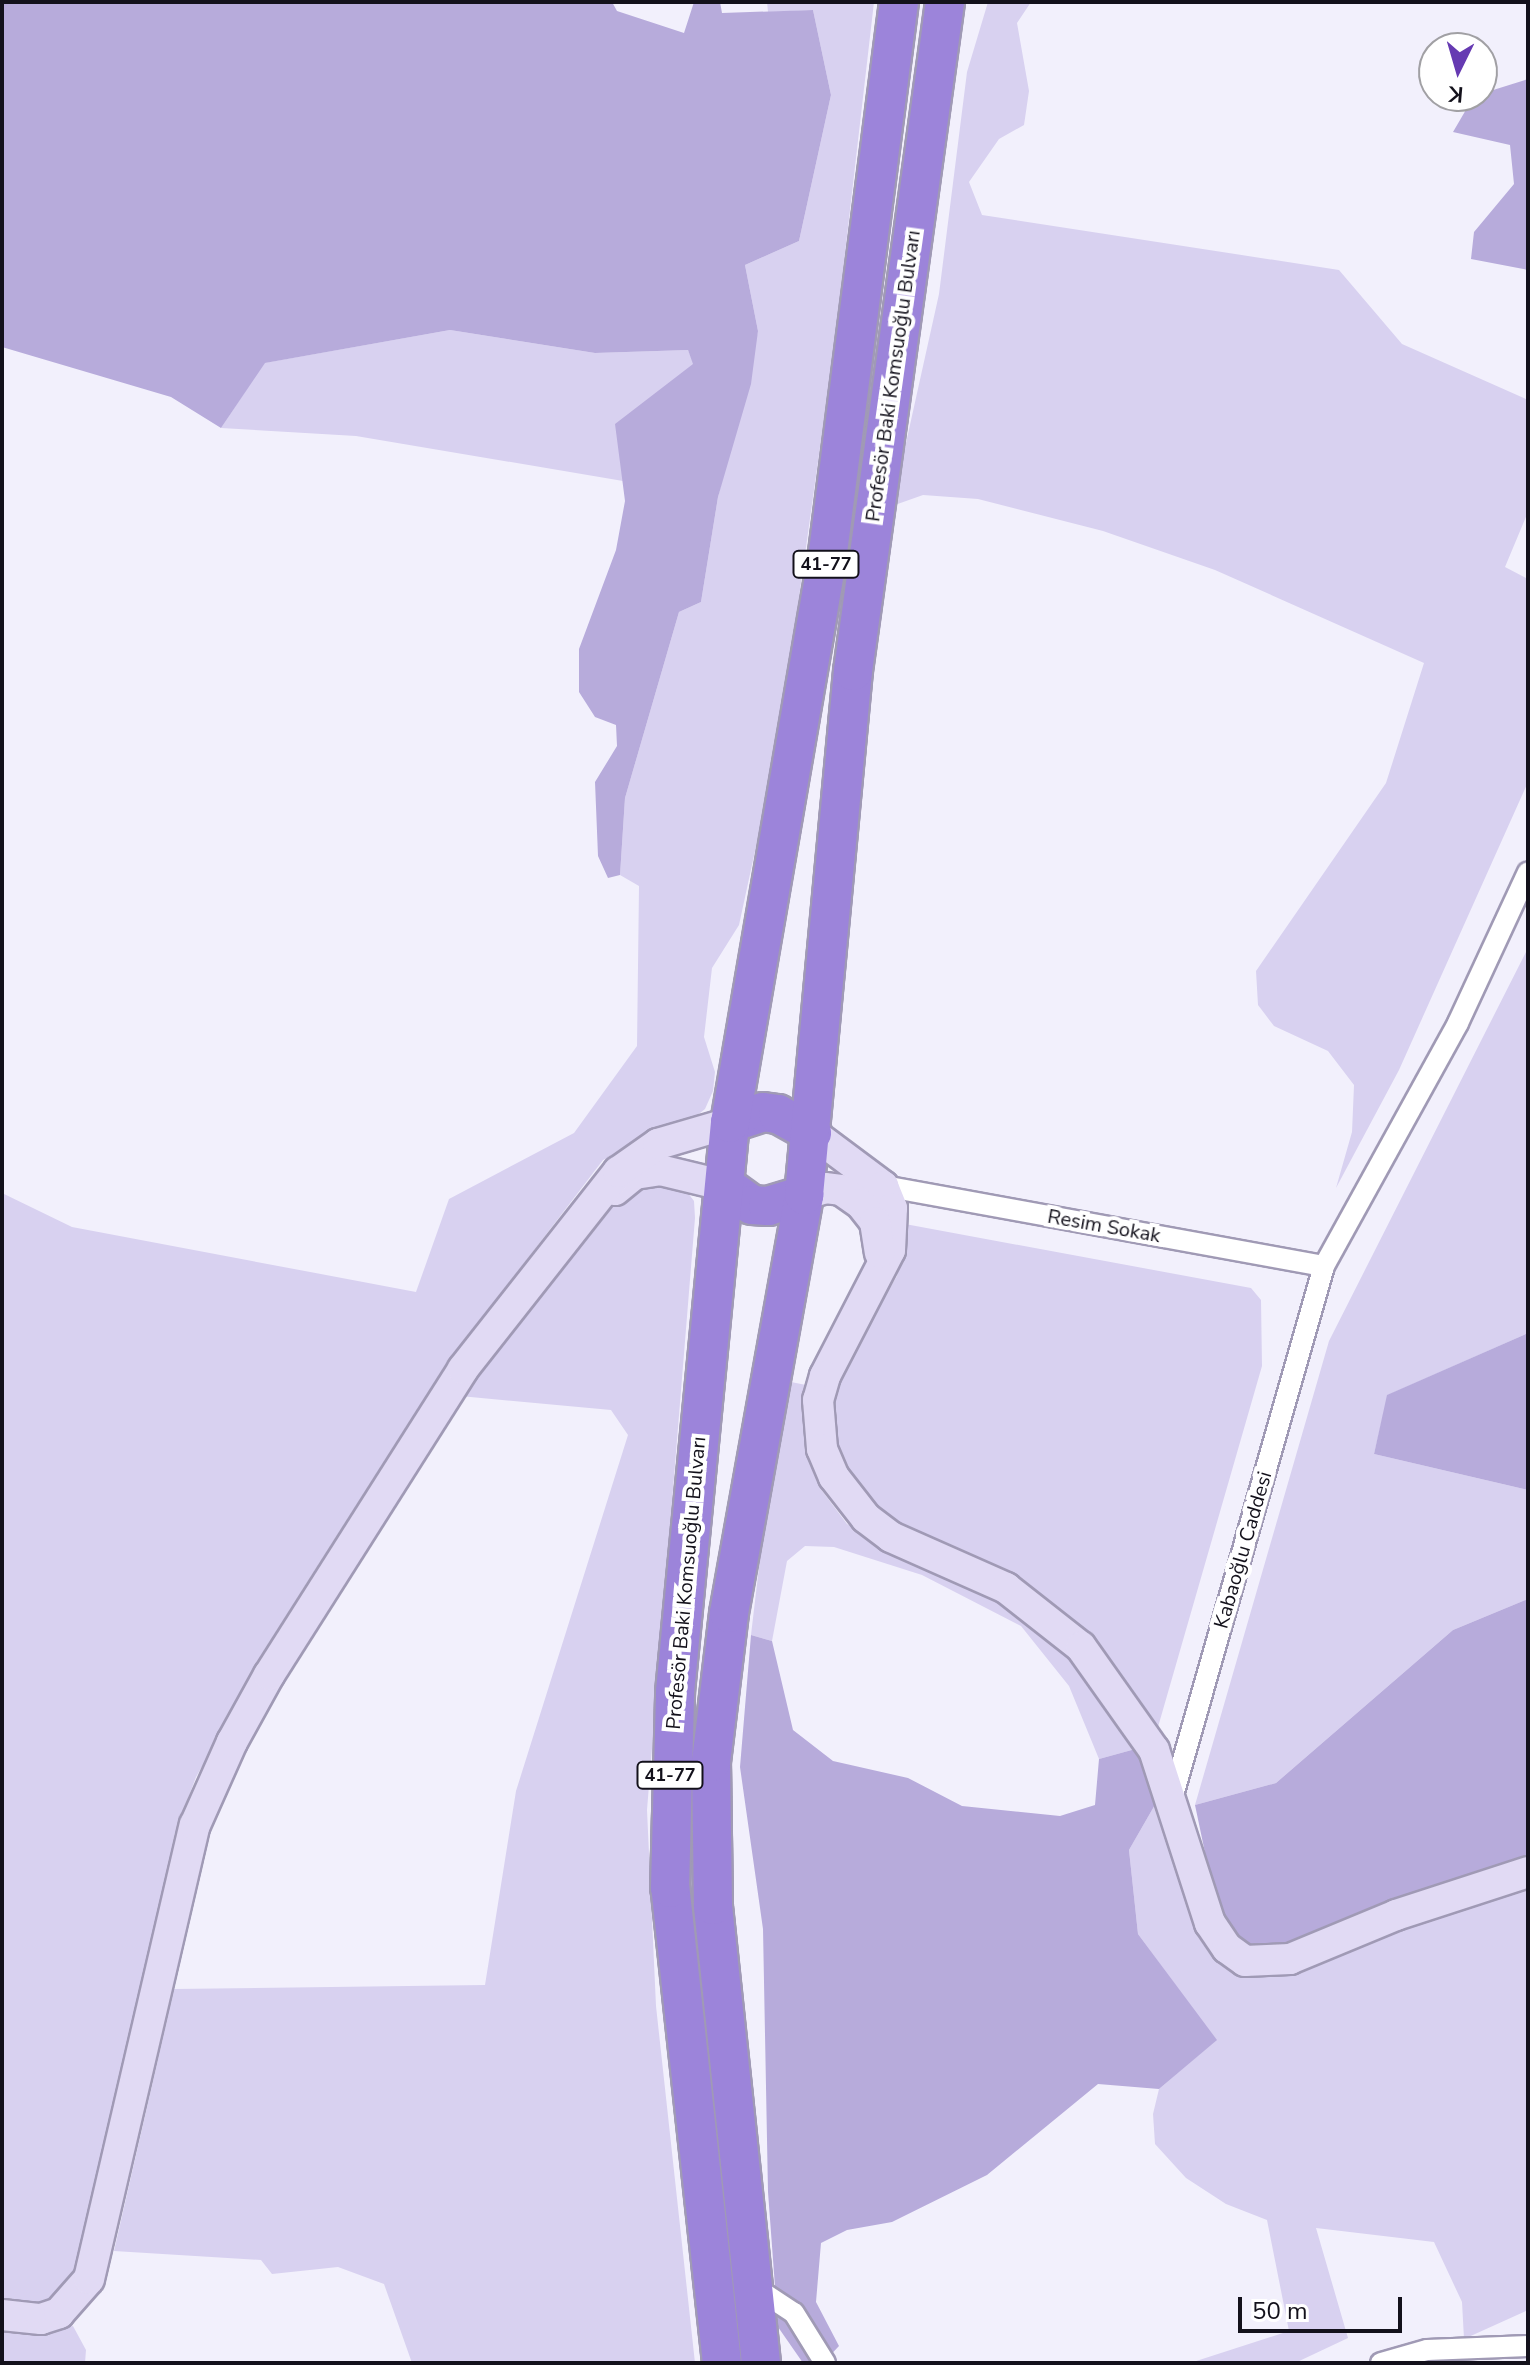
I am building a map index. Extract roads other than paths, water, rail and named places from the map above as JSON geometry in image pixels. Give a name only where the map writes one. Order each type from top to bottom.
[{"type":"highway","name":"Profesör Baki Komsuoğlu Bulvarı","points":[[730,1123],[825,574],[899,2]]},
{"type":"highway","name":"Profesör Baki Komsuoğlu Bulvarı","points":[[812,1133],[853,671],[945,2]]},
{"type":"highway","name":"41-77","points":[[907,278],[968,2]]},
{"type":"highway","points":[[763,1112],[778,1114],[812,1133],[804,1195],[768,1206],[737,1198],[726,1186],[730,1123],[763,1112]]},
{"type":"highway","name":"Profesör Baki Komsuoğlu Bulvarı","points":[[722,2363],[679,1991],[668,1834],[704,1361],[726,1186]]},
{"type":"highway","name":"Profesör Baki Komsuoğlu Bulvarı","points":[[761,2363],[713,1905],[711,1762],[727,1626],[804,1195]]},
{"type":"street","name":"Kabaoğlu Caddesi","points":[[1173,1795],[1324,1266],[1458,1023],[1528,872]]},
{"type":"street","points":[[2,2315],[41,2319],[59,2313],[89,2279],[195,1825],[232,1742],[463,1369],[594,1205],[637,1153],[730,1123]]},
{"type":"street","points":[[812,1133],[883,1186],[893,1232],[878,1279],[825,1376],[818,1400],[822,1449],[834,1477],[848,1500],[891,1537],[1006,1588],[1081,1647],[1154,1750],[1173,1795],[1210,1923],[1245,1961],[1290,1959],[1396,1915],[1528,1872]]},
{"type":"street","points":[[594,1205],[635,1174],[671,1172],[726,1186]]},
{"type":"street","name":"Resim Sokak","points":[[883,1186],[1324,1266]]},
{"type":"street","points":[[804,1195],[825,1188],[841,1190],[861,1204],[875,1222],[878,1279]]},
{"type":"street","points":[[752,2285],[794,2313],[825,2363]]},
{"type":"street","points":[[1381,2363],[1427,2350],[1528,2346]]}]
